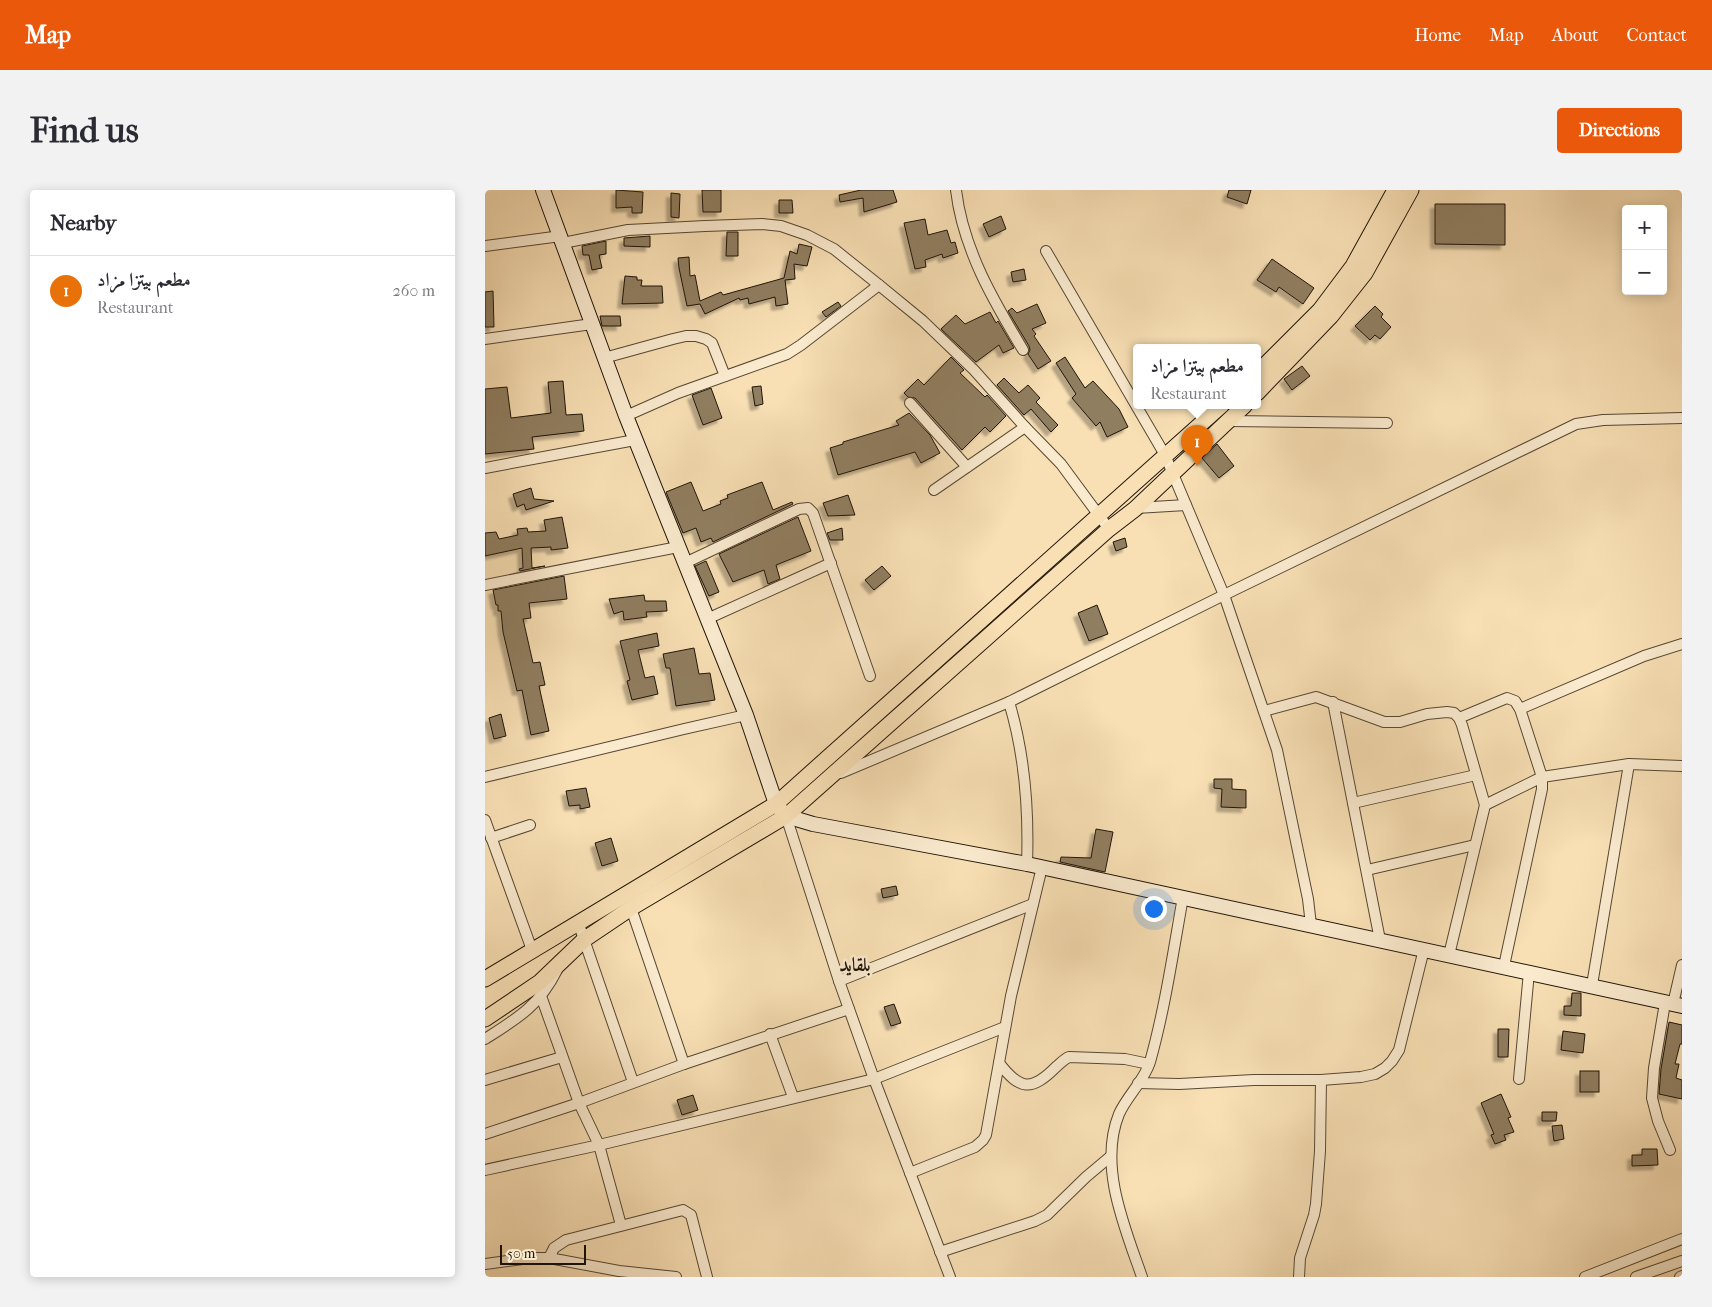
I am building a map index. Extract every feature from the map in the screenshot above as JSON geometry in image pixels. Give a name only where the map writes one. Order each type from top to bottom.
[{"type":"main road","points":[[543,190],[635,440],[746,715],[781,810],[813,824],[1042,867],[1674,1004]]},
{"type":"main road","points":[[1261,369],[1320,310],[1353,266],[1395,190]]},
{"type":"main road","points":[[1261,389],[1331,316],[1365,273],[1411,190]]},
{"type":"main road","points":[[817,778],[905,687],[1217,409]]},
{"type":"main road","points":[[485,1018],[529,990],[560,965],[585,939],[781,810],[817,778],[916,700],[1135,508],[1241,409]]},
{"type":"main road","points":[[905,687],[916,700]]},
{"type":"main road","points":[[485,978],[578,922],[781,810]]},
{"type":"street","points":[[956,190],[964,233],[988,291],[1023,350]]},
{"type":"street","points":[[485,246],[562,239],[628,230],[762,224],[781,226],[807,235],[834,249],[923,320],[968,364],[1061,464],[1109,529]]},
{"type":"street","points":[[1045,251],[1133,401]]},
{"type":"street","points":[[626,416],[678,393],[787,354],[879,285]]},
{"type":"street","points":[[485,339],[592,324]]},
{"type":"street","points":[[604,358],[686,336],[696,336],[712,343],[725,376]]},
{"type":"street","points":[[910,403],[967,467]]},
{"type":"street","points":[[1138,409],[1173,472],[1224,595],[1264,711],[1277,750],[1308,899],[1311,925]]},
{"type":"street","points":[[817,778],[854,767],[1009,702],[1576,424],[1603,420],[1682,418]]},
{"type":"street","points":[[1229,421],[1387,423]]},
{"type":"street","points":[[934,490],[1025,427]]},
{"type":"street","points":[[485,468],[635,440]]},
{"type":"street","points":[[1135,508],[1186,505]]},
{"type":"street","points":[[685,563],[803,508],[811,510],[870,676]]},
{"type":"street","points":[[485,585],[678,547]]},
{"type":"street","points":[[707,619],[831,563]]},
{"type":"street","points":[[1520,709],[1644,656],[1682,644]]},
{"type":"street","points":[[1264,711],[1316,697],[1384,722],[1401,722],[1437,712],[1454,713],[1459,718],[1485,804],[1449,955]]},
{"type":"street","points":[[1459,718],[1507,698],[1515,700],[1520,709],[1542,777],[1542,789],[1504,966]]},
{"type":"street","points":[[1009,702],[1017,729],[1025,775],[1028,826],[1027,864]]},
{"type":"street","points":[[1333,702],[1380,940]]},
{"type":"street","points":[[485,777],[684,728],[746,715]]},
{"type":"street","points":[[1592,985],[1629,764]]},
{"type":"street","points":[[1485,804],[1542,777],[1629,764],[1682,766]]},
{"type":"street","points":[[1353,803],[1476,775]]},
{"type":"street","points":[[781,810],[874,1079],[950,1277]]},
{"type":"street","points":[[485,820],[532,950]]},
{"type":"street","points":[[491,838],[530,825]]},
{"type":"street","points":[[1367,870],[1475,845]]},
{"type":"street","points":[[910,1173],[975,1147],[986,1135],[1011,996],[1042,867]]},
{"type":"street","points":[[1142,1277],[1120,1211],[1111,1156],[1114,1131],[1119,1115],[1127,1098],[1149,1064],[1162,1016],[1183,898]]},
{"type":"street","points":[[839,980],[1033,904]]},
{"type":"street","points":[[631,908],[683,1064]]},
{"type":"street","points":[[578,922],[633,1082]]},
{"type":"street","points":[[1138,1083],[1179,1084],[1254,1080],[1321,1080],[1368,1076],[1385,1068],[1400,1046],[1424,949]]},
{"type":"street","points":[[485,1039],[517,1019],[541,996],[551,983],[560,965]]},
{"type":"street","points":[[1670,1150],[1657,1121],[1652,1098],[1654,1068],[1674,1004],[1682,965]]},
{"type":"street","points":[[1519,1079],[1529,972]]},
{"type":"street","points":[[541,996],[579,1103],[599,1144],[621,1226]]},
{"type":"street","points":[[485,1134],[579,1103],[770,1034],[849,1009]]},
{"type":"street","points":[[485,1170],[874,1079],[1005,1027]]},
{"type":"street","points":[[770,1034],[793,1097]]},
{"type":"street","points":[[485,1080],[562,1056]]},
{"type":"street","points":[[999,1063],[1014,1080],[1029,1085],[1038,1082],[1069,1056],[1125,1059],[1149,1064]]},
{"type":"street","points":[[1299,1277],[1300,1258],[1316,1204],[1320,1151],[1321,1080]]},
{"type":"street","points":[[940,1252],[1035,1221],[1047,1215],[1086,1176],[1111,1156]]},
{"type":"street","points":[[549,1258],[554,1248],[565,1240],[683,1210],[691,1215],[707,1277]]},
{"type":"street","points":[[1585,1277],[1682,1239]]},
{"type":"street","points":[[485,1264],[530,1258],[549,1258],[619,1271],[677,1277]]},
{"type":"street","points":[[1636,1277],[1682,1261]]},
{"type":"building","points":[[616,190],[643,192],[642,213],[632,213],[632,207],[616,208]]},
{"type":"building","points":[[702,190],[721,190],[721,212],[703,212]]},
{"type":"building","points":[[861,190],[893,190],[897,202],[864,212],[863,198],[840,202],[839,195]]},
{"type":"building","points":[[1229,190],[1251,190],[1247,204],[1227,197]]},
{"type":"building","points":[[671,193],[680,194],[679,218],[671,217]]},
{"type":"building","points":[[779,200],[792,200],[793,213],[779,213]]},
{"type":"building","points":[[1435,204],[1505,204],[1505,245],[1435,244]]},
{"type":"building","points":[[1001,216],[1006,229],[989,237],[983,224]]},
{"type":"building","points":[[925,219],[928,235],[947,230],[951,243],[955,242],[958,253],[943,258],[942,254],[925,260],[926,267],[915,269],[904,223]]},
{"type":"building","points":[[727,232],[738,232],[738,256],[726,256]]},
{"type":"building","points":[[650,236],[650,247],[624,246],[624,238]]},
{"type":"building","points":[[606,241],[606,254],[599,255],[602,268],[592,270],[589,255],[583,255],[582,246]]},
{"type":"building","points":[[799,244],[812,247],[807,266],[794,264],[795,279],[785,280],[788,304],[776,306],[775,297],[749,304],[748,298],[740,300],[739,298],[705,314],[700,304],[687,306],[678,258],[689,257],[690,276],[695,275],[700,301],[721,292],[723,295],[784,278],[790,251],[797,254]]},
{"type":"building","points":[[1272,259],[1314,288],[1303,304],[1279,287],[1276,292],[1257,280]]},
{"type":"building","points":[[1024,269],[1026,280],[1013,282],[1011,272]]},
{"type":"building","points":[[625,276],[637,277],[637,280],[642,280],[641,286],[662,286],[663,303],[622,304]]},
{"type":"building","points":[[493,291],[494,327],[485,327],[485,292]]},
{"type":"building","points":[[838,302],[841,306],[826,317],[822,312]]},
{"type":"building","points":[[1037,304],[1046,323],[1032,329],[1036,334],[1034,336],[1051,361],[1038,369],[1028,354],[1029,346],[1008,311],[1012,308],[1017,313]]},
{"type":"building","points":[[1375,306],[1383,314],[1381,317],[1391,327],[1380,339],[1375,335],[1370,340],[1355,326]]},
{"type":"building","points":[[990,312],[996,323],[998,321],[1014,348],[1003,353],[999,345],[976,362],[941,329],[956,315],[965,324]]},
{"type":"building","points":[[600,316],[620,316],[621,326],[602,326]]},
{"type":"building","points":[[951,357],[964,370],[960,373],[985,397],[987,395],[1006,416],[990,432],[985,427],[962,450],[915,398],[908,397],[904,393],[918,379],[924,385]]},
{"type":"building","points":[[1065,357],[1085,388],[1093,381],[1119,409],[1128,427],[1107,437],[1100,422],[1096,426],[1072,398],[1076,394],[1056,363]]},
{"type":"building","points":[[1302,366],[1310,376],[1292,390],[1284,379]]},
{"type":"building","points":[[1004,378],[1019,393],[1028,385],[1040,398],[1036,402],[1058,425],[1051,432],[1031,409],[1024,415],[997,385]]},
{"type":"building","points":[[563,381],[566,415],[582,414],[584,431],[532,437],[534,449],[485,454],[485,389],[507,387],[511,418],[551,413],[548,382]]},
{"type":"building","points":[[761,386],[763,404],[755,406],[752,387]]},
{"type":"building","points":[[711,388],[722,418],[703,425],[692,395]]},
{"type":"building","points":[[909,413],[930,435],[940,453],[921,463],[915,452],[838,475],[830,448],[843,444],[843,442],[899,425],[896,421]]},
{"type":"building","points":[[1217,444],[1234,466],[1219,478],[1202,458]]},
{"type":"building","points":[[691,482],[703,511],[721,504],[720,501],[728,498],[727,495],[762,482],[773,510],[792,502],[793,504],[713,542],[711,538],[701,542],[696,528],[683,533],[666,492]]},
{"type":"building","points":[[531,488],[534,499],[554,501],[526,510],[524,504],[517,507],[513,494]]},
{"type":"building","points":[[848,495],[855,515],[828,516],[823,503]]},
{"type":"building","points":[[562,517],[568,548],[551,550],[551,547],[531,548],[532,568],[545,566],[520,571],[519,569],[523,568],[522,548],[485,556],[485,533],[496,532],[499,539],[518,535],[517,529],[527,528],[528,532],[546,531],[544,520]]},
{"type":"building","points":[[798,517],[811,551],[776,565],[780,579],[768,584],[764,570],[733,582],[719,554]]},
{"type":"building","points":[[842,528],[843,540],[830,540],[827,533]]},
{"type":"building","points":[[1125,538],[1127,547],[1116,551],[1113,542]]},
{"type":"building","points":[[706,561],[719,592],[709,596],[695,566]]},
{"type":"building","points":[[882,566],[891,576],[874,590],[865,580]]},
{"type":"building","points":[[564,576],[567,599],[529,603],[531,618],[523,619],[533,663],[540,662],[545,685],[539,686],[549,731],[531,735],[522,690],[517,691],[503,632],[501,611],[498,611],[493,590]]},
{"type":"building","points":[[644,595],[645,601],[666,601],[667,611],[646,612],[647,617],[624,620],[623,611],[614,614],[609,599]]},
{"type":"building","points":[[1097,605],[1108,634],[1089,641],[1078,613]]},
{"type":"building","points":[[657,633],[659,646],[638,650],[645,678],[654,676],[658,694],[632,700],[627,681],[630,680],[620,641]]},
{"type":"building","points":[[694,648],[699,674],[710,673],[715,700],[676,706],[670,668],[666,668],[663,654]]},
{"type":"building","points":[[501,714],[506,736],[494,739],[489,718]]},
{"type":"building","points":[[1214,779],[1232,779],[1232,789],[1246,790],[1246,808],[1221,807],[1222,789],[1214,788]]},
{"type":"building","points":[[586,788],[590,807],[580,809],[580,805],[569,806],[566,791]]},
{"type":"building","points":[[1096,829],[1113,832],[1105,872],[1060,862],[1061,857],[1091,858]]},
{"type":"building","points":[[611,838],[618,861],[602,866],[595,843]]},
{"type":"building","points":[[896,886],[898,895],[883,898],[881,889]]},
{"type":"building","points":[[1572,993],[1581,993],[1581,1016],[1564,1015],[1564,1006],[1571,1006]]},
{"type":"building","points":[[894,1004],[901,1023],[891,1026],[884,1007]]},
{"type":"building","points":[[1669,1022],[1682,1025],[1682,1044],[1680,1044],[1675,1064],[1679,1064],[1676,1078],[1682,1080],[1682,1099],[1659,1094]]},
{"type":"building","points":[[1498,1029],[1509,1029],[1508,1057],[1498,1057]]},
{"type":"building","points":[[1563,1031],[1585,1034],[1583,1053],[1561,1050]]},
{"type":"building","points":[[1580,1071],[1599,1071],[1599,1092],[1580,1092]]},
{"type":"building","points":[[1501,1094],[1511,1117],[1508,1118],[1514,1132],[1504,1135],[1506,1140],[1495,1144],[1491,1135],[1494,1134],[1481,1103]]},
{"type":"building","points":[[693,1095],[698,1110],[682,1115],[677,1100]]},
{"type":"building","points":[[1542,1112],[1557,1112],[1556,1121],[1542,1121]]},
{"type":"building","points":[[1562,1125],[1564,1139],[1554,1141],[1552,1126]]},
{"type":"building","points":[[1642,1149],[1657,1149],[1658,1165],[1632,1166],[1632,1155],[1642,1155]]},
{"type":"place","name":"مطعم بيتزا مزاد","points":[[1197,466]]},
{"type":"district","name":"بلقايد","points":[[855,965]]}]
